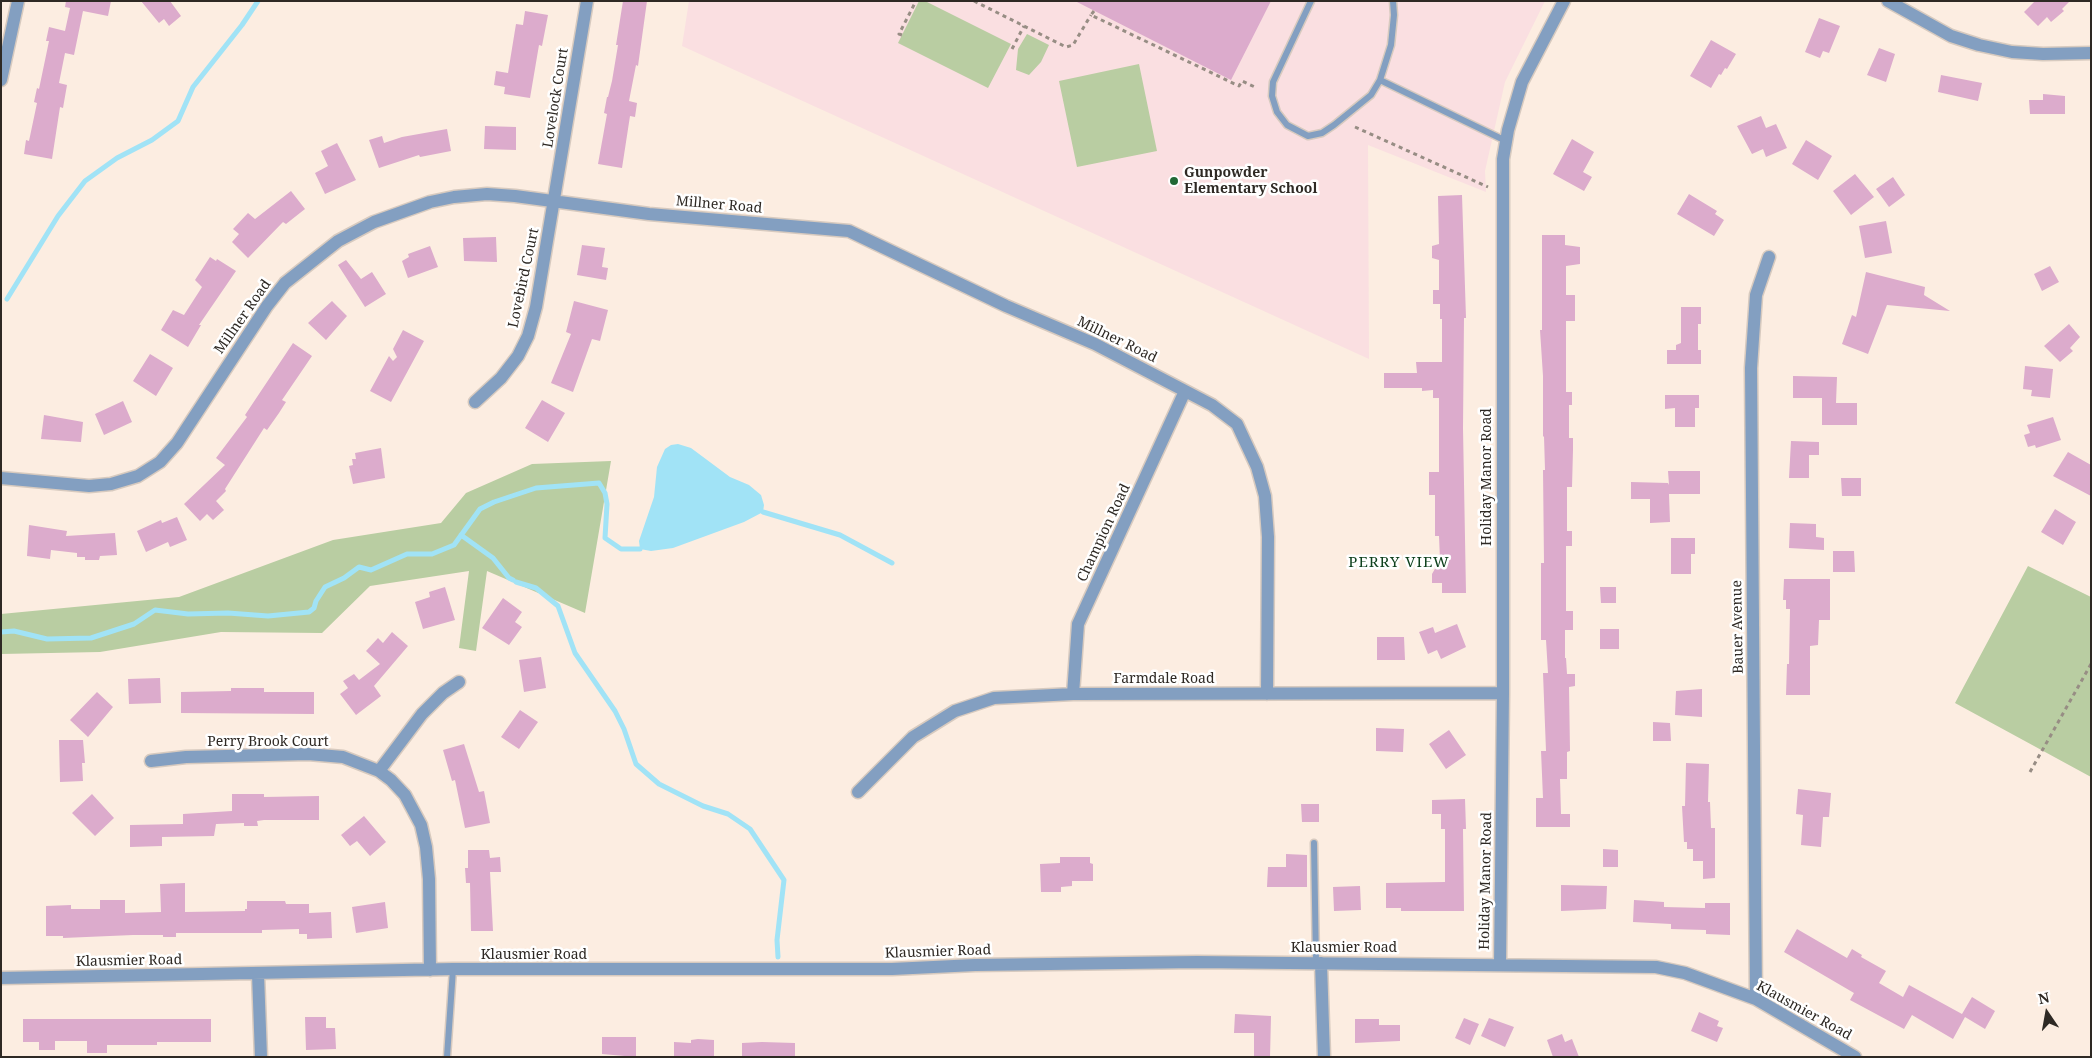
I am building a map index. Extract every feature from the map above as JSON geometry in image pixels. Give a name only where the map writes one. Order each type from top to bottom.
[{"type":"street","points":[[1,80],[18,1]]},
{"type":"street","name":"Lovelock Court","points":[[555,200],[587,1]]},
{"type":"street","name":"Holiday Manor Road","points":[[1500,965],[1503,693],[1503,159],[1506,140],[1522,82],[1564,1]]},
{"type":"street","points":[[1888,1],[1951,36],[1979,45],[2012,52],[2043,54],[2091,53]]},
{"type":"street","name":"Millner Road","points":[[1,478],[89,486],[111,484],[138,476],[160,462],[177,443],[267,306],[285,284],[338,241],[374,222],[421,205],[454,197],[487,194],[555,200],[649,214],[849,232],[1006,306],[1095,344],[1212,405],[1236,424],[1257,466],[1265,496],[1268,537],[1267,694]]},
{"type":"street","name":"Lovebird Court","points":[[475,402],[501,378],[518,356],[528,336],[536,307],[555,200]]},
{"type":"street","name":"Bauer Avenue","points":[[1756,999],[1751,368],[1756,295],[1769,257]]},
{"type":"street","name":"Champion Road","points":[[1073,694],[1078,624],[1185,391]]},
{"type":"street","points":[[379,771],[433,702],[458,682]]},
{"type":"street","name":"Farmdale Road","points":[[858,792],[913,737],[955,712],[994,698],[1073,694],[1503,693]]},
{"type":"street","name":"Perry Brook Court","points":[[151,761],[186,757],[308,754],[343,757],[379,771],[392,780],[405,795],[421,825],[426,847],[429,879],[430,970]]},
{"type":"street","name":"Klausmier Road","points":[[1,978],[453,969],[892,969],[975,965],[1197,962],[1656,967],[1685,972],[1756,999],[1855,1057]]},
{"type":"street","points":[[1319,963],[1324,1057]]},
{"type":"street","points":[[258,974],[261,1057]]},
{"type":"lane","points":[[1311,1],[1273,82],[1272,96],[1277,112],[1288,125],[1308,136],[1322,133],[1371,95],[1380,80],[1391,45],[1394,15],[1393,1]]},
{"type":"lane","points":[[1380,80],[1506,140]]},
{"type":"lane","points":[[1314,843],[1319,963]]},
{"type":"lane","points":[[447,1057],[453,969]]},
{"type":"path","points":[[902,35],[899,34],[916,1]]},
{"type":"path","points":[[974,1],[1066,47],[1074,45],[1094,11]]},
{"type":"path","points":[[1091,15],[1239,86],[1242,81],[1257,88]]},
{"type":"path","points":[[1012,49],[1024,26]]},
{"type":"path","points":[[1355,127],[1488,186]]},
{"type":"path","points":[[2030,772],[2091,664]]},
{"type":"shaded area","name":"Gunpowder Elementary School","points":[[689,1],[1545,1],[1505,82],[1485,171],[1486,192],[1368,145],[1369,359],[682,46]]},
{"type":"green space","points":[[919,1],[925,1],[1011,44],[988,88],[898,43]]},
{"type":"green space","points":[[1027,34],[1049,45],[1041,62],[1029,75],[1016,70],[1018,49]]},
{"type":"green space","points":[[1139,64],[1157,151],[1077,167],[1059,81]]},
{"type":"green space","points":[[611,461],[585,613],[487,571],[476,651],[459,648],[469,571],[370,586],[322,633],[221,632],[100,652],[1,654],[1,614],[179,597],[333,540],[441,523],[466,493],[532,464]]},
{"type":"green space","points":[[2028,566],[2091,597],[2091,777],[1955,703]]},
{"type":"water","points":[[678,444],[691,448],[730,477],[749,485],[761,495],[764,505],[763,512],[744,522],[673,548],[651,551],[640,549],[639,541],[654,497],[657,467],[665,449],[671,445]]},
{"type":"building","points":[[66,1],[111,1],[108,16],[83,11],[74,55],[65,53],[59,83],[67,85],[63,108],[60,107],[52,159],[24,154],[26,140],[29,141],[37,103],[34,102],[37,88],[39,89],[49,41],[46,41],[49,27],[65,31],[70,8],[65,7]]},
{"type":"building","points":[[141,1],[170,1],[181,16],[169,26],[164,19],[159,23]]},
{"type":"building","points":[[623,1],[647,1],[638,66],[636,65],[629,101],[637,103],[635,117],[630,116],[622,168],[598,164],[607,114],[604,113],[612,81]]},
{"type":"building","points":[[1075,1],[1271,1],[1231,80]]},
{"type":"building","points":[[2035,1],[2070,1],[2062,9],[2064,11],[2051,22],[2047,17],[2038,26],[2024,12]]},
{"type":"building","points":[[525,11],[548,15],[542,46],[539,45],[530,98],[504,94],[505,87],[494,85],[496,71],[508,73],[516,24],[523,25]]},
{"type":"building","points":[[1819,18],[1840,26],[1829,53],[1823,51],[1820,58],[1805,52]]},
{"type":"building","points":[[1711,40],[1736,54],[1727,69],[1725,68],[1721,75],[1719,74],[1711,88],[1690,76]]},
{"type":"building","points":[[1879,48],[1895,54],[1886,82],[1867,75]]},
{"type":"building","points":[[1941,75],[1982,83],[1978,101],[1938,92]]},
{"type":"building","points":[[2043,94],[2065,96],[2065,114],[2030,114],[2029,100],[2043,100]]},
{"type":"building","points":[[1761,116],[1766,128],[1776,124],[1787,148],[1766,157],[1763,149],[1752,154],[1737,126]]},
{"type":"building","points":[[485,126],[516,127],[516,150],[484,149]]},
{"type":"building","points":[[447,129],[451,151],[420,157],[419,155],[379,168],[369,140],[382,136],[384,143],[402,137]]},
{"type":"building","points":[[1572,139],[1594,152],[1583,172],[1592,177],[1584,191],[1553,174]]},
{"type":"building","points":[[1806,140],[1832,156],[1818,180],[1792,164]]},
{"type":"building","points":[[337,143],[356,180],[325,194],[315,173],[328,166],[321,151]]},
{"type":"building","points":[[1855,174],[1874,197],[1851,215],[1833,191]]},
{"type":"building","points":[[1893,177],[1905,195],[1889,207],[1876,189]]},
{"type":"building","points":[[291,191],[305,209],[286,224],[283,222],[248,258],[232,242],[239,234],[233,229],[248,213],[255,219]]},
{"type":"building","points":[[1689,194],[1717,211],[1715,214],[1724,220],[1714,236],[1677,214]]},
{"type":"building","points":[[1462,195],[1466,318],[1464,318],[1463,428],[1466,593],[1442,593],[1442,583],[1432,583],[1432,574],[1440,560],[1439,536],[1435,536],[1435,495],[1429,495],[1429,472],[1439,472],[1439,398],[1433,398],[1433,390],[1422,391],[1422,388],[1384,388],[1384,373],[1417,373],[1416,362],[1442,362],[1440,304],[1433,304],[1433,290],[1439,290],[1439,260],[1432,258],[1432,246],[1439,244],[1438,196]]},
{"type":"building","points":[[1886,221],[1892,253],[1865,258],[1859,226]]},
{"type":"building","points":[[1542,235],[1565,235],[1565,245],[1580,247],[1580,264],[1566,266],[1566,295],[1575,295],[1575,321],[1566,321],[1566,392],[1572,392],[1572,405],[1569,405],[1569,438],[1573,438],[1573,450],[1572,487],[1567,487],[1567,531],[1572,531],[1572,546],[1566,546],[1566,611],[1573,611],[1573,630],[1565,630],[1565,658],[1567,674],[1575,674],[1575,686],[1569,687],[1570,751],[1567,752],[1567,779],[1560,779],[1561,814],[1570,814],[1570,827],[1536,827],[1536,798],[1543,798],[1541,751],[1546,751],[1543,673],[1548,673],[1546,640],[1541,640],[1541,563],[1544,563],[1543,470],[1545,470],[1540,330],[1542,330]]},
{"type":"building","points":[[496,237],[497,262],[464,261],[463,238]]},
{"type":"building","points":[[582,245],[605,248],[602,267],[608,268],[606,280],[577,275]]},
{"type":"building","points":[[430,246],[438,267],[408,278],[402,261],[409,257],[408,254]]},
{"type":"building","points":[[210,257],[216,261],[217,259],[236,271],[199,325],[201,325],[188,347],[161,330],[173,310],[184,315],[202,287],[195,280]]},
{"type":"building","points":[[346,260],[361,279],[372,272],[386,294],[365,307],[338,265]]},
{"type":"building","points":[[2050,266],[2059,282],[2042,291],[2034,274]]},
{"type":"building","points":[[1866,272],[1925,287],[1924,295],[1950,311],[1887,305],[1868,354],[1842,344],[1852,315],[1856,317]]},
{"type":"building","points":[[332,301],[347,316],[326,340],[308,323]]},
{"type":"building","points":[[574,301],[608,310],[600,341],[592,339],[573,392],[551,383],[571,334],[566,332]]},
{"type":"building","points":[[1681,307],[1701,307],[1701,324],[1698,324],[1698,350],[1701,350],[1701,364],[1667,364],[1667,350],[1676,350],[1676,345],[1681,343]]},
{"type":"building","points":[[2069,324],[2080,337],[2070,348],[2073,351],[2060,362],[2044,346]]},
{"type":"building","points":[[403,330],[424,341],[391,402],[370,391],[389,356],[393,361],[397,357],[393,349]]},
{"type":"building","points":[[293,343],[312,356],[282,400],[286,402],[279,413],[267,430],[264,428],[225,489],[226,491],[216,501],[224,510],[213,520],[207,514],[200,521],[184,504],[225,465],[216,458],[247,417],[245,415]]},
{"type":"building","points":[[150,354],[173,368],[156,396],[133,381]]},
{"type":"building","points":[[2025,366],[2053,369],[2050,398],[2031,396],[2032,390],[2023,389]]},
{"type":"building","points":[[1793,376],[1837,377],[1836,403],[1857,403],[1857,425],[1822,425],[1822,398],[1793,398]]},
{"type":"building","points":[[1665,395],[1699,395],[1699,408],[1695,408],[1695,427],[1675,427],[1675,408],[1665,409]]},
{"type":"building","points":[[542,400],[565,413],[548,442],[525,428]]},
{"type":"building","points":[[123,401],[132,422],[104,435],[95,414]]},
{"type":"building","points":[[44,415],[83,422],[81,442],[41,439]]},
{"type":"building","points":[[2053,417],[2061,440],[2036,448],[2035,445],[2028,447],[2024,435],[2030,433],[2027,425]]},
{"type":"building","points":[[1791,441],[1819,442],[1819,455],[1809,455],[1809,478],[1789,478]]},
{"type":"building","points":[[381,448],[385,478],[353,484],[349,466],[353,465],[352,459],[356,459],[355,453]]},
{"type":"building","points":[[2068,452],[2091,465],[2091,496],[2053,476]]},
{"type":"building","points":[[1668,471],[1700,471],[1700,494],[1669,494],[1670,522],[1650,523],[1650,499],[1631,499],[1631,482],[1668,483],[1669,485]]},
{"type":"building","points":[[1841,478],[1861,478],[1861,496],[1842,496]]},
{"type":"building","points":[[2055,509],[2076,522],[2063,545],[2041,532]]},
{"type":"building","points":[[177,517],[187,540],[170,547],[168,542],[146,552],[137,531],[161,520],[162,523]]},
{"type":"building","points":[[1790,523],[1816,524],[1816,537],[1824,538],[1824,550],[1789,548]]},
{"type":"building","points":[[29,525],[67,531],[66,536],[115,533],[117,555],[100,556],[99,560],[85,560],[85,557],[77,557],[77,553],[51,550],[50,559],[27,556]]},
{"type":"building","points":[[1671,538],[1695,538],[1695,554],[1691,554],[1691,574],[1671,574]]},
{"type":"building","points":[[1833,551],[1854,551],[1855,572],[1833,572]]},
{"type":"building","points":[[1784,579],[1830,579],[1830,620],[1819,620],[1818,645],[1810,646],[1810,695],[1786,695],[1787,664],[1789,664],[1790,609],[1786,609],[1786,600],[1783,600]]},
{"type":"building","points":[[445,587],[455,620],[423,629],[415,602],[430,597],[429,592]]},
{"type":"building","points":[[1600,587],[1616,587],[1616,603],[1601,603]]},
{"type":"building","points":[[503,598],[522,612],[515,622],[522,627],[509,645],[482,628]]},
{"type":"building","points":[[1457,624],[1466,647],[1441,659],[1437,650],[1428,654],[1419,632],[1433,627],[1435,633]]},
{"type":"building","points":[[1600,629],[1619,629],[1619,649],[1600,649]]},
{"type":"building","points":[[392,632],[408,646],[374,686],[381,696],[356,715],[340,694],[348,688],[343,681],[354,674],[359,680],[380,664],[366,651],[378,638],[383,643]]},
{"type":"building","points":[[1377,637],[1404,637],[1405,660],[1377,660]]},
{"type":"building","points":[[541,657],[546,688],[524,692],[519,660]]},
{"type":"building","points":[[160,678],[161,703],[129,704],[128,679]]},
{"type":"building","points":[[231,688],[264,688],[264,692],[314,692],[314,714],[181,713],[181,692],[231,691]]},
{"type":"building","points":[[1702,689],[1702,717],[1675,715],[1676,691]]},
{"type":"building","points":[[97,692],[113,707],[88,737],[70,720]]},
{"type":"building","points":[[520,710],[538,722],[519,749],[501,737]]},
{"type":"building","points":[[1653,722],[1670,723],[1671,741],[1653,741]]},
{"type":"building","points":[[1376,728],[1404,729],[1403,752],[1376,751]]},
{"type":"building","points":[[1449,730],[1466,755],[1446,769],[1429,744]]},
{"type":"building","points":[[59,740],[83,740],[85,763],[82,763],[83,781],[60,782]]},
{"type":"building","points":[[464,744],[479,792],[484,791],[490,823],[465,828],[455,780],[452,781],[443,750]]},
{"type":"building","points":[[1686,763],[1709,764],[1708,802],[1710,802],[1711,828],[1715,828],[1715,878],[1703,879],[1703,861],[1693,861],[1693,849],[1687,849],[1687,842],[1684,842],[1682,806],[1685,806]]},
{"type":"building","points":[[1798,789],[1831,793],[1829,817],[1823,817],[1821,847],[1801,845],[1803,815],[1796,814]]},
{"type":"building","points":[[92,794],[114,818],[95,836],[72,813]]},
{"type":"building","points":[[232,794],[264,794],[264,797],[319,796],[319,820],[264,820],[257,821],[258,826],[244,826],[244,823],[216,824],[214,836],[162,837],[162,846],[130,847],[130,825],[183,824],[183,814],[232,811]]},
{"type":"building","points":[[1465,799],[1466,829],[1463,829],[1464,911],[1401,911],[1401,908],[1386,908],[1386,883],[1445,882],[1445,829],[1441,829],[1441,814],[1432,814],[1432,800]]},
{"type":"building","points":[[1301,804],[1319,804],[1319,822],[1302,822]]},
{"type":"building","points":[[364,816],[386,842],[370,856],[357,841],[350,846],[341,835]]},
{"type":"building","points":[[1603,849],[1618,850],[1618,867],[1603,867]]},
{"type":"building","points":[[468,850],[489,850],[490,858],[500,857],[501,872],[490,872],[493,931],[471,931],[470,883],[466,883],[465,868],[468,868]]},
{"type":"building","points":[[1286,854],[1307,855],[1307,887],[1267,887],[1268,867],[1286,867]]},
{"type":"building","points":[[1060,857],[1090,857],[1090,863],[1093,864],[1093,881],[1072,881],[1072,886],[1061,887],[1061,892],[1041,892],[1040,864],[1060,863]]},
{"type":"building","points":[[185,883],[185,912],[245,911],[247,909],[247,901],[285,901],[286,904],[309,904],[309,913],[331,912],[332,938],[307,939],[307,934],[299,934],[299,929],[262,930],[262,933],[176,933],[176,937],[163,937],[163,935],[63,938],[63,936],[46,936],[46,906],[71,905],[71,909],[100,909],[100,900],[125,900],[125,913],[161,912],[160,884]]},
{"type":"building","points":[[1561,885],[1607,886],[1606,909],[1561,911]]},
{"type":"building","points":[[1360,886],[1361,910],[1334,911],[1333,887]]},
{"type":"building","points":[[1634,900],[1664,902],[1664,907],[1705,908],[1705,903],[1730,903],[1730,935],[1706,934],[1706,930],[1671,929],[1671,924],[1633,922]]},
{"type":"building","points":[[385,902],[388,928],[356,933],[352,907]]},
{"type":"building","points":[[1797,929],[1847,958],[1852,949],[1862,955],[1861,957],[1886,971],[1879,983],[1903,997],[1909,985],[1962,1014],[1972,997],[1995,1011],[1985,1029],[1965,1017],[1953,1039],[1912,1015],[1904,1029],[1850,1000],[1854,993],[1784,952]]},
{"type":"building","points":[[1699,1012],[1719,1021],[1717,1026],[1723,1028],[1717,1042],[1691,1031]]},
{"type":"building","points":[[1235,1014],[1271,1016],[1270,1057],[1254,1057],[1254,1033],[1234,1033]]},
{"type":"building","points":[[305,1017],[326,1017],[326,1028],[335,1028],[336,1049],[306,1050]]},
{"type":"building","points":[[1464,1018],[1479,1024],[1470,1045],[1455,1038]]},
{"type":"building","points":[[1489,1018],[1514,1027],[1505,1047],[1481,1036]]},
{"type":"building","points":[[23,1019],[211,1019],[211,1042],[157,1042],[157,1045],[107,1045],[107,1053],[87,1053],[87,1041],[55,1041],[55,1050],[39,1050],[39,1042],[23,1042]]},
{"type":"building","points":[[1355,1019],[1379,1019],[1379,1025],[1400,1025],[1400,1041],[1355,1043]]},
{"type":"building","points":[[1562,1034],[1565,1042],[1572,1039],[1579,1057],[1553,1057],[1547,1040]]},
{"type":"building","points":[[602,1037],[636,1037],[636,1057],[602,1054]]},
{"type":"building","points":[[691,1040],[714,1040],[714,1057],[674,1057],[674,1042],[691,1043]]},
{"type":"building","points":[[742,1043],[795,1043],[795,1057],[742,1057]]},
{"type":"waterway","points":[[7,299],[58,216],[85,181],[117,158],[152,140],[178,121],[193,87],[242,25],[258,1]]},
{"type":"waterway","points":[[1,632],[14,631],[47,639],[91,638],[134,624],[155,610],[188,614],[228,613],[268,616],[309,612],[314,608],[325,587],[344,578],[359,567],[371,570],[407,554],[432,554],[454,545],[480,509],[494,502],[536,488],[599,483],[605,493],[607,504],[605,538],[621,549],[640,549]]},
{"type":"waterway","points":[[763,512],[840,535],[892,563]]},
{"type":"waterway","points":[[461,535],[493,558],[509,578],[513,580]]},
{"type":"waterway","points":[[516,582],[536,588],[558,606],[575,653],[615,711],[624,729],[636,764],[659,784],[703,806],[728,814],[750,829],[784,880],[777,940],[778,957]]},
{"type":"place","name":"Gunpowder Elementary School","points":[[1174,181]]},
{"type":"district","name":"PERRY VIEW","points":[[1399,563]]}]
